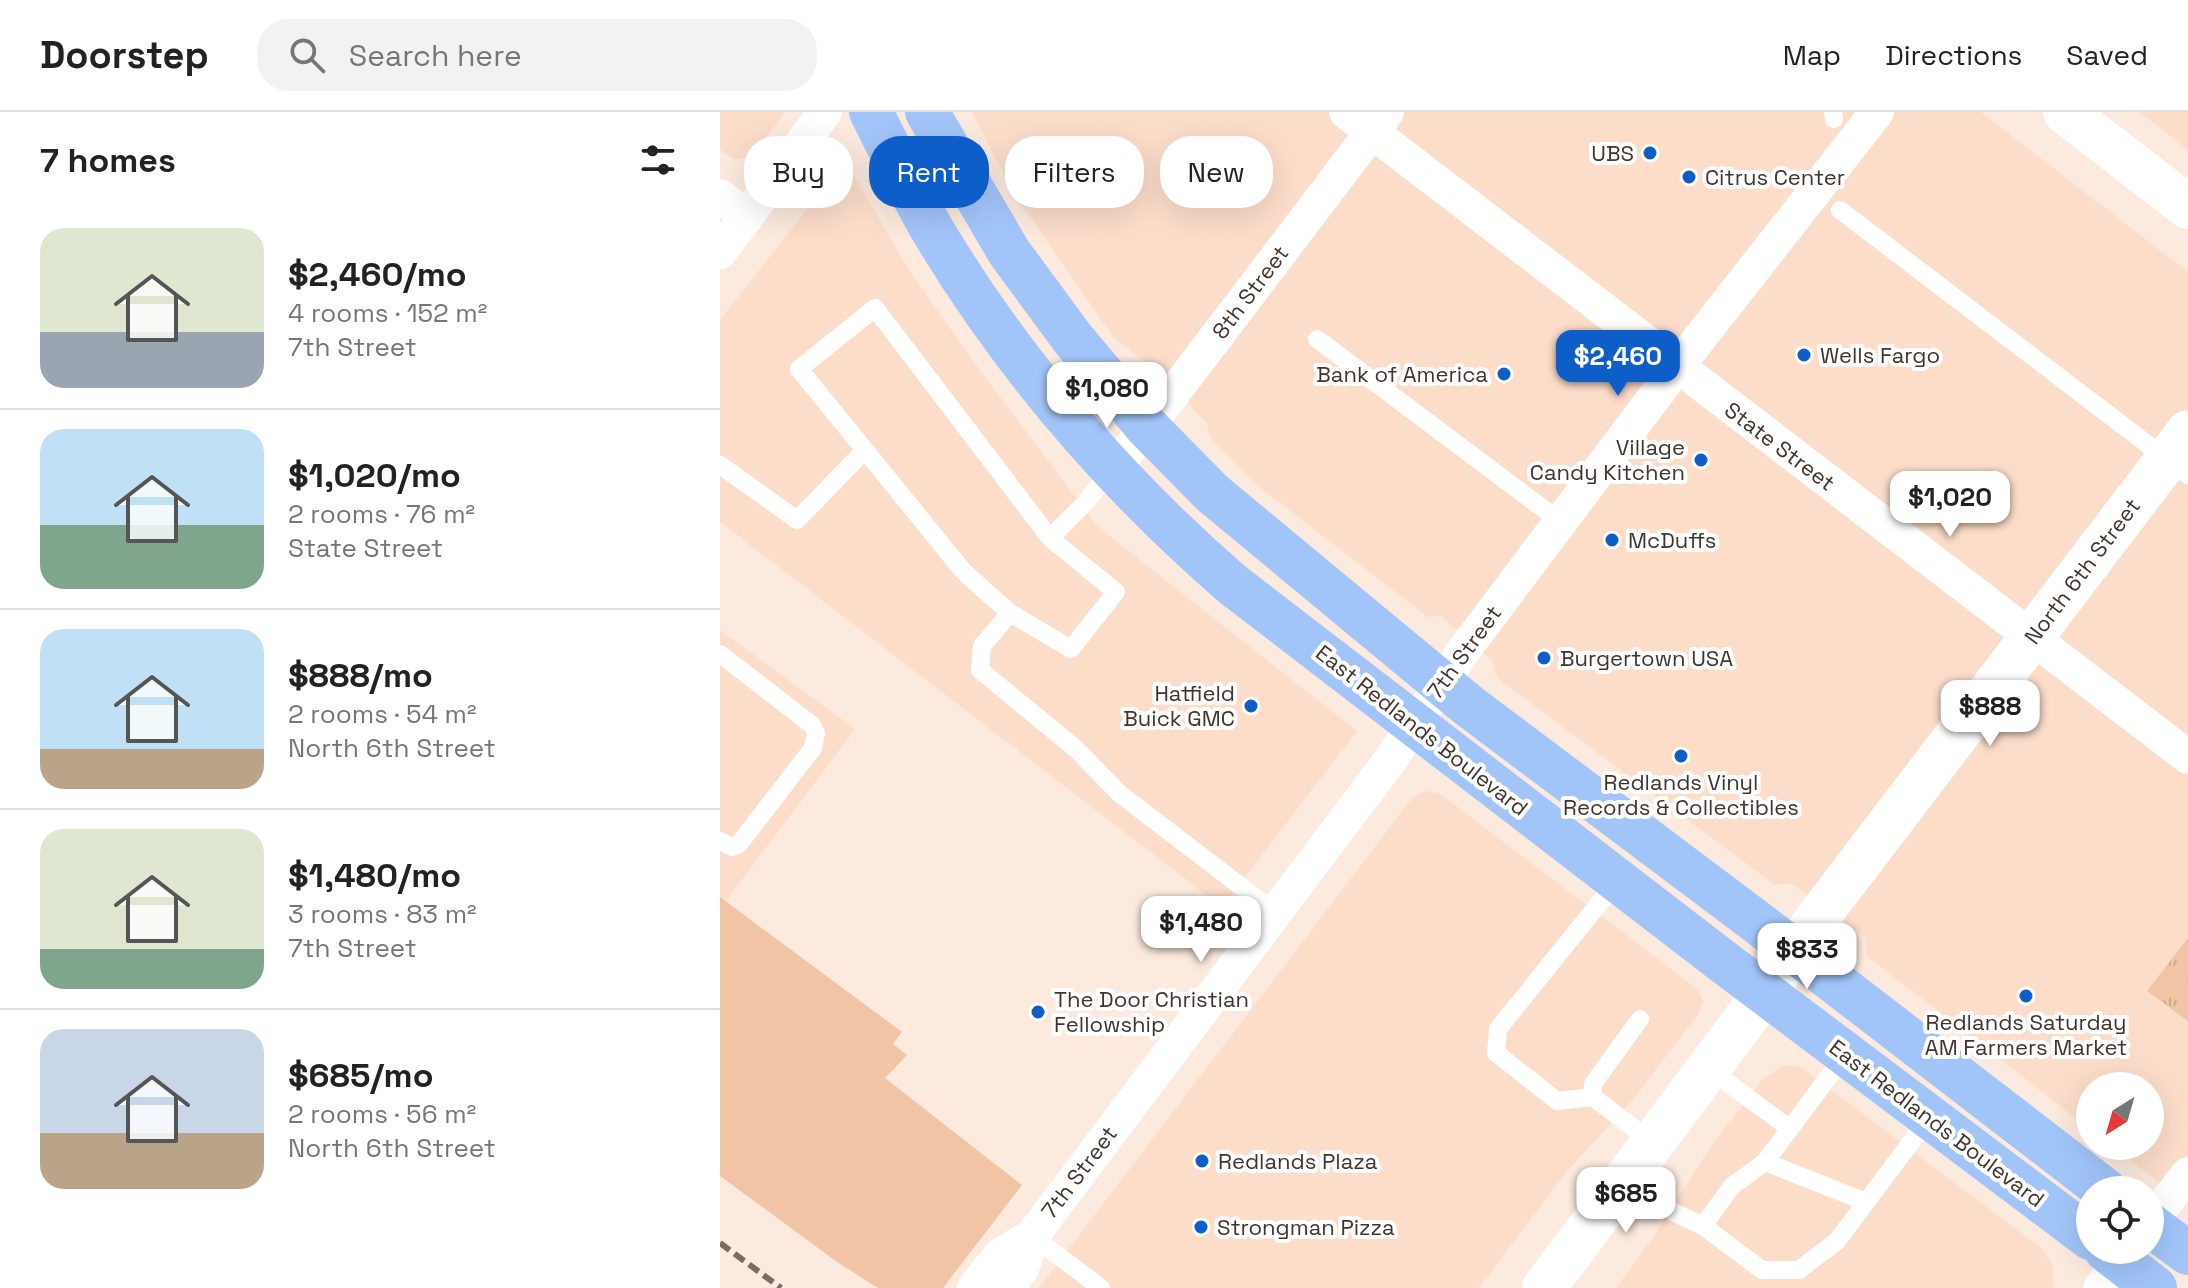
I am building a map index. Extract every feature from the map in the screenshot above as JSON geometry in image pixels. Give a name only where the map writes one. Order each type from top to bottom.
[{"type":"main road","name":"East Redlands Boulevard","points":[[871,112],[935,235],[976,298],[1035,378],[1112,470],[1173,533],[1232,584],[2076,1232]]},
{"type":"main road","points":[[927,112],[1009,252],[1073,339],[1147,427],[1212,493],[1440,683],[2087,1176]]},
{"type":"main road","points":[[2065,112],[2188,207]]},
{"type":"main road","name":"North 6th Street","points":[[1544,1288],[1709,1069],[1794,950],[2031,638],[2181,455]]},
{"type":"main road","points":[[2164,1235],[2188,1253]]},
{"type":"main road","name":"East Redlands Boulevard","points":[[2119,1264],[2155,1288]]},
{"type":"street","points":[[720,252],[825,112]]},
{"type":"street","name":"7th Street","points":[[1007,1288],[1022,1269],[1032,1236],[1394,755],[1440,683],[1677,367],[1877,112]]},
{"type":"street","name":"8th Street","points":[[1112,470],[1147,427],[1368,118]]},
{"type":"street","name":"State Street","points":[[1368,118],[1677,367],[2188,757]]},
{"type":"street","points":[[720,196],[747,217]]},
{"type":"street","points":[[2164,1206],[2188,1174]]},
{"type":"street","name":"7th Street","points":[[974,1288],[1000,1255],[1032,1236]]},
{"type":"lane","points":[[1840,210],[2181,455]]},
{"type":"lane","points":[[875,308],[1050,538],[1116,592],[1071,649],[1010,613],[964,572],[865,450],[799,369],[875,308]]},
{"type":"lane","points":[[1317,339],[1561,522]]},
{"type":"lane","points":[[720,465],[797,520],[865,450]]},
{"type":"lane","points":[[1050,538],[1112,470]]},
{"type":"lane","points":[[1010,613],[982,646],[980,670],[1076,749],[1120,794],[1276,913]]},
{"type":"lane","points":[[720,654],[812,725],[816,733],[813,748],[739,844],[732,847],[720,841]]},
{"type":"lane","points":[[1618,880],[1498,1029],[1496,1053],[1557,1101],[1593,1097],[1653,1143]]},
{"type":"lane","points":[[1593,1097],[1593,1084],[1640,1019]]},
{"type":"lane","points":[[1703,1226],[1732,1186],[1765,1162],[1845,1055]]},
{"type":"lane","points":[[1709,1069],[1789,1128]]},
{"type":"lane","points":[[1627,1177],[1673,1212],[1703,1226],[1762,1270],[1799,1270],[1837,1241],[1929,1118]]},
{"type":"lane","points":[[1765,1162],[1866,1202]]},
{"type":"lane","points":[[1032,1236],[1101,1288]]},
{"type":"shaded area","points":[[720,112],[785,112],[767,136],[744,136],[744,158],[734,159],[720,150]]},
{"type":"shaded area","points":[[972,112],[1981,112],[2188,272],[2188,1205],[2164,1186],[2164,1176],[2151,1176],[2130,1160],[2164,1160],[2164,1072],[2076,1072],[2076,1118],[1867,956],[1865,937],[1791,883],[1775,885],[1496,677],[1492,661],[1441,616],[1428,617],[1259,487],[1210,437],[1207,424],[1152,363],[1146,363],[1113,337],[1024,208],[1144,208],[1144,136],[1005,136],[1005,176],[989,145],[989,136],[984,136]]},
{"type":"shaded area","points":[[2139,112],[2188,112],[2188,149],[2182,145]]},
{"type":"shaded area","points":[[853,175],[869,202],[869,208],[873,208],[911,273],[1098,527],[1357,731],[1222,907],[720,522],[720,320],[808,208],[853,208]]},
{"type":"shaded area","points":[[720,630],[855,729],[726,901],[720,897]]},
{"type":"shaded area","points":[[1424,791],[1439,793],[1696,988],[1703,1001],[1699,1013],[1632,1101],[1567,1171],[1479,1288],[1039,1288],[1412,798]]},
{"type":"shaded area","points":[[1786,1065],[1801,1067],[2039,1246],[2052,1262],[2052,1288],[1616,1288],[1656,1233],[1711,1146],[1764,1077]]},
{"type":"green space","points":[[720,897],[902,1032],[893,1044],[907,1055],[885,1078],[1022,1185],[943,1288],[878,1288],[837,1262],[720,1176]]},
{"type":"green space","points":[[2188,938],[2188,1021],[2147,991]]},
{"type":"railway","points":[[720,1243],[781,1288]]},
{"type":"place","name":"UBS","points":[[1650,153]]},
{"type":"place","name":"Citrus Center","points":[[1689,177]]},
{"type":"place","name":"Wells Fargo","points":[[1804,355]]},
{"type":"place","name":"Bank of America","points":[[1504,374]]},
{"type":"place","name":"Village Candy Kitchen","points":[[1701,460]]},
{"type":"place","name":"McDuffs","points":[[1612,540]]},
{"type":"place","name":"Burgertown USA","points":[[1544,658]]},
{"type":"place","name":"Hatfield Buick GMC","points":[[1251,706]]},
{"type":"place","name":"Redlands Vinyl Records & Collectibles","points":[[1681,756]]},
{"type":"place","name":"Redlands Saturday AM Farmers Market","points":[[2026,996]]},
{"type":"place","name":"The Door Christian Fellowship","points":[[1038,1012]]},
{"type":"place","name":"Redlands Plaza","points":[[1202,1161]]},
{"type":"place","name":"Strongman Pizza","points":[[1201,1227]]}]
